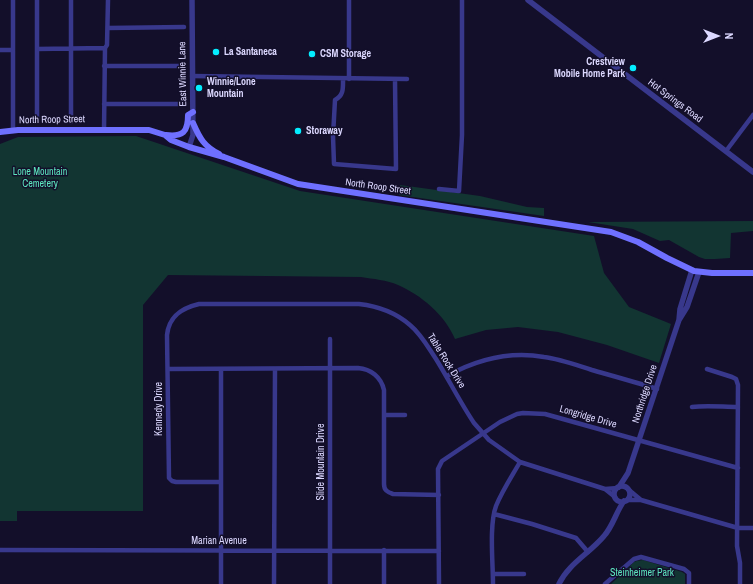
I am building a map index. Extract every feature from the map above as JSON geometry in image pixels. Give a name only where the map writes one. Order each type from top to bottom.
[{"type":"main road","points":[[166,135],[176,136],[186,130],[188,116],[193,112]]},
{"type":"main road","points":[[193,123],[197,133],[206,147],[224,157]]},
{"type":"main road","name":"North Roop Street","points":[[0,132],[149,130],[166,135],[171,140],[189,147],[224,157],[298,184],[611,232],[638,242],[667,258],[696,271],[712,273],[753,273]]},
{"type":"street","points":[[13,0],[13,131]]},
{"type":"street","points":[[37,0],[37,121]]},
{"type":"street","points":[[71,0],[71,122]]},
{"type":"street","points":[[104,130],[104,66],[105,48],[107,45],[108,0]]},
{"type":"street","name":"East Winnie Lane","points":[[189,147],[193,135],[192,0]]},
{"type":"street","points":[[349,0],[349,79]]},
{"type":"street","points":[[439,189],[459,191],[462,135],[462,0]]},
{"type":"street","name":"Hot Springs Road","points":[[528,0],[753,172]]},
{"type":"street","points":[[108,28],[184,27]]},
{"type":"street","points":[[37,49],[105,48]]},
{"type":"street","points":[[0,50],[13,50]]},
{"type":"street","points":[[104,66],[183,66]]},
{"type":"street","points":[[192,76],[407,79]]},
{"type":"street","points":[[343,79],[343,94],[340,98],[335,100],[333,136],[334,164],[396,169],[395,80]]},
{"type":"street","points":[[104,104],[183,104]]},
{"type":"street","points":[[726,151],[753,115]]},
{"type":"street","name":"Northridge Drive","points":[[616,513],[615,492],[628,473],[679,320],[687,307],[696,271]]},
{"type":"street","name":"Kennedy Drive","points":[[199,304],[182,310],[177,314],[170,323],[167,335],[169,478],[176,482],[220,482]]},
{"type":"street","name":"Table Rock Drive","points":[[199,304],[359,304],[379,308],[399,317],[417,332],[426,343],[470,416],[483,434],[520,462],[605,489],[616,498]]},
{"type":"street","name":"Slide Mountain Drive","points":[[330,339],[330,584]]},
{"type":"street","points":[[447,376],[482,361],[506,356],[531,355],[555,359],[657,389]]},
{"type":"street","points":[[168,369],[358,368],[367,370],[377,377],[383,387],[385,490],[388,493],[393,494],[439,495]]},
{"type":"street","points":[[221,369],[221,584]]},
{"type":"street","points":[[274,584],[275,369]]},
{"type":"street","points":[[707,369],[736,379],[738,385],[738,546],[740,584]]},
{"type":"street","points":[[692,407],[702,405],[715,407],[738,407]]},
{"type":"street","name":"Longridge Drive","points":[[438,584],[438,469],[442,461],[500,422],[517,414],[533,412],[554,416],[738,468]]},
{"type":"street","points":[[384,415],[405,415]]},
{"type":"street","points":[[493,584],[494,514],[500,499],[520,462]]},
{"type":"street","name":"Northridge Drive","points":[[559,584],[568,570],[605,535],[611,526],[616,513],[630,496],[628,473]]},
{"type":"street","points":[[618,487],[624,486],[641,500]]},
{"type":"street","name":"Table Rock Drive","points":[[605,489],[618,487]]},
{"type":"street","points":[[616,498],[619,501],[641,500],[738,528],[753,528]]},
{"type":"street","points":[[494,514],[571,536],[580,541],[588,552]]},
{"type":"street","name":"Marian Avenue","points":[[0,550],[438,551]]},
{"type":"street","points":[[384,550],[384,584]]},
{"type":"street","points":[[605,584],[631,562],[637,558],[645,557],[684,569],[689,573],[689,584]]},
{"type":"street","points":[[493,574],[524,574]]},
{"type":"green space","name":"Lone Mountain Cemetery","points":[[136,136],[300,191],[594,236],[604,273],[629,307],[671,324],[659,363],[607,345],[558,332],[518,327],[486,330],[455,339],[451,330],[439,314],[424,300],[407,289],[380,280],[361,277],[168,275],[143,305],[143,511],[17,511],[17,521],[0,521],[0,144],[18,137]]},
{"type":"green space","points":[[400,185],[480,196],[527,207],[544,208],[544,216],[399,195]]},
{"type":"green space","points":[[753,221],[753,231],[731,233],[730,258],[715,259],[705,259],[699,257],[669,240],[660,241],[633,229],[588,222]]},
{"type":"green space","name":"Steinheimer Park","points":[[643,560],[682,572],[685,574],[685,584],[611,584],[634,562]]},
{"type":"place","name":"La Santaneca","points":[[216,52]]},
{"type":"place","name":"CSM Storage","points":[[312,54]]},
{"type":"place","name":"Crestview Mobile Home Park","points":[[633,68]]},
{"type":"place","name":"Winnie/Lone Mountain","points":[[199,88]]},
{"type":"place","name":"Storaway","points":[[298,131]]}]
